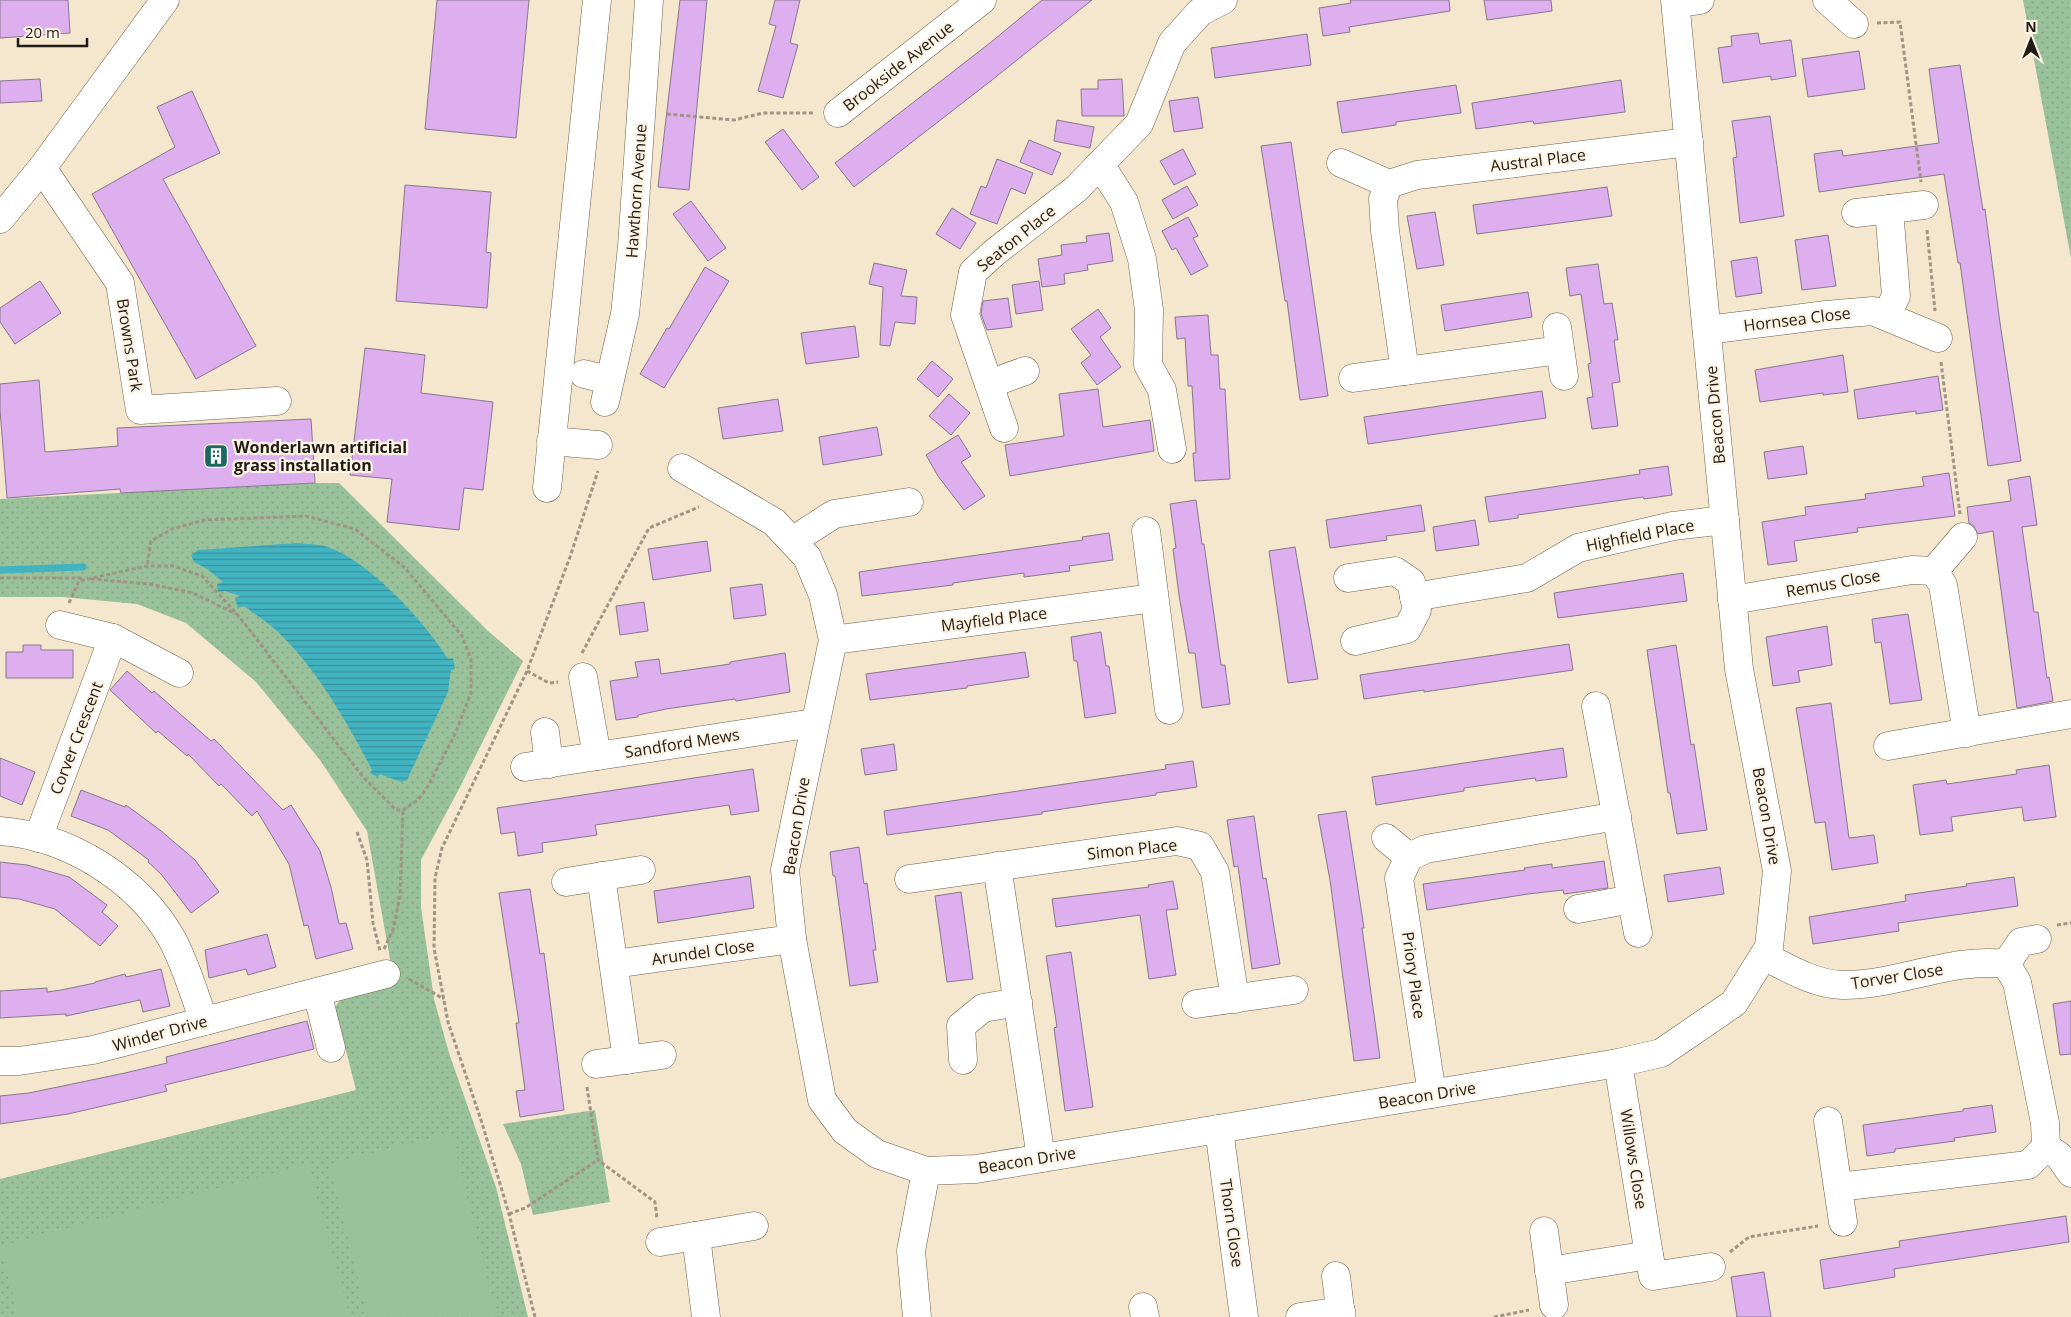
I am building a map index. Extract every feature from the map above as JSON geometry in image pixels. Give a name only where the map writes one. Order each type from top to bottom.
[{"type":"street","points":[[0,219],[42,168],[165,0]]},
{"type":"street","points":[[547,488],[597,0]]},
{"type":"street","name":"Hawthorn Avenue","points":[[599,385],[625,314],[632,246],[649,0]]},
{"type":"street","name":"Brookside Avenue","points":[[838,113],[982,0]]},
{"type":"street","name":"Seaton Place","points":[[1004,428],[965,315],[973,272],[995,252],[1076,189],[1139,124],[1172,43],[1200,12],[1223,0]]},
{"type":"street","points":[[1827,0],[1854,24]]},
{"type":"street","name":"Beacon Drive","points":[[682,468],[774,522],[807,557],[822,595],[833,640],[814,723],[785,870],[792,939],[822,1100],[845,1131],[877,1154],[926,1171],[976,1168],[1618,1063],[1661,1053],[1734,1003],[1770,947],[1777,871],[1739,669],[1689,142],[1684,1]]},
{"type":"street","name":"Austral Place","points":[[1389,184],[1417,175],[1689,142]]},
{"type":"street","points":[[1341,163],[1389,184],[1383,199],[1385,231],[1406,371]]},
{"type":"street","points":[[1100,164],[1124,202],[1142,258],[1156,287],[1149,310],[1148,365],[1162,390],[1172,449]]},
{"type":"street","name":"Browns Park","points":[[42,168],[120,283],[140,410],[277,401]]},
{"type":"street","points":[[1856,213],[1924,205]]},
{"type":"street","points":[[1886,316],[1896,296],[1889,209]]},
{"type":"street","name":"Hornsea Close","points":[[1707,330],[1873,311],[1938,338]]},
{"type":"street","points":[[1353,378],[1560,351]]},
{"type":"street","points":[[989,384],[1025,370]]},
{"type":"street","points":[[551,441],[599,455]]},
{"type":"street","points":[[792,542],[834,514],[909,502]]},
{"type":"street","name":"Highfield Place","points":[[1414,596],[1527,578],[1578,548],[1673,526],[1725,520]]},
{"type":"street","points":[[1146,531],[1169,710]]},
{"type":"street","points":[[1963,537],[1934,570],[1943,585],[1967,733]]},
{"type":"street","name":"Remus Close","points":[[1732,600],[1912,570],[1934,570]]},
{"type":"street","points":[[1348,578],[1395,571],[1411,582],[1417,610],[1407,629],[1355,641]]},
{"type":"street","name":"Mayfield Place","points":[[833,640],[1154,598]]},
{"type":"street","points":[[60,625],[113,638],[179,673]]},
{"type":"street","name":"Corver Crescent","points":[[38,838],[113,638]]},
{"type":"street","points":[[584,677],[597,756]]},
{"type":"street","points":[[1596,706],[1638,933]]},
{"type":"street","points":[[1888,746],[2071,714]]},
{"type":"street","name":"Sandford Mews","points":[[545,732],[537,766],[814,723]]},
{"type":"street","points":[[1386,838],[1408,857],[1426,849],[1617,816]]},
{"type":"street","points":[[0,831],[38,838],[74,850],[110,873],[134,892],[156,916],[171,939],[186,970],[204,1021]]},
{"type":"street","name":"Simon Place","points":[[909,879],[1177,841],[1200,846],[1215,872],[1235,999]]},
{"type":"street","name":"Priory Place","points":[[1408,857],[1399,878],[1432,1094]]},
{"type":"street","points":[[997,866],[1041,1158]]},
{"type":"street","points":[[566,882],[641,870]]},
{"type":"street","points":[[602,876],[627,1060]]},
{"type":"street","points":[[1578,909],[1632,899]]},
{"type":"street","name":"Arundel Close","points":[[614,964],[792,939]]},
{"type":"street","points":[[1838,1187],[2028,1165],[2046,1148],[2045,1123],[2017,982],[2006,964],[2021,942],[2037,939]]},
{"type":"street","name":"Torver Close","points":[[1764,956],[1813,980],[1841,985],[1870,983],[1985,962],[2006,964]]},
{"type":"street","name":"Winder Drive","points":[[0,1061],[19,1061],[93,1050],[386,974]]},
{"type":"street","points":[[1196,1004],[1294,990]]},
{"type":"street","points":[[317,992],[331,1048]]},
{"type":"street","points":[[963,1060],[961,1026],[983,1008],[1018,1002]]},
{"type":"street","points":[[596,1064],[662,1055]]},
{"type":"street","name":"Willows Close","points":[[1618,1063],[1653,1276],[1711,1267]]},
{"type":"street","points":[[1828,1121],[1843,1222]]},
{"type":"street","name":"Thorn Close","points":[[1220,1129],[1244,1317]]},
{"type":"street","points":[[2046,1148],[2059,1156],[2071,1173]]},
{"type":"street","points":[[916,1317],[912,1252],[926,1171]]},
{"type":"street","points":[[660,1242],[754,1226]]},
{"type":"street","points":[[1544,1231],[1554,1305]]},
{"type":"street","points":[[696,1236],[706,1317]]},
{"type":"street","points":[[1550,1271],[1649,1255]]},
{"type":"street","points":[[1300,1317],[1341,1314],[1336,1276]]},
{"type":"path","points":[[1854,24],[1900,22],[1924,205],[1938,338],[1963,537]]},
{"type":"path","points":[[641,112],[734,120],[764,113],[838,113]]},
{"type":"path","points":[[535,1317],[509,1214],[482,1123],[448,1022],[434,948],[435,878],[440,856],[450,830],[527,672],[570,557],[599,455]]},
{"type":"path","points":[[527,672],[548,683],[584,677],[580,657],[649,528],[727,495]]},
{"type":"path","points":[[60,625],[79,581],[87,578],[147,566],[173,566],[202,576],[238,615],[363,777],[396,810],[403,810],[418,800],[455,734],[471,693],[472,659],[462,636],[404,568],[355,529],[306,516],[204,520],[172,529],[151,541],[147,566]]},
{"type":"path","points":[[0,578],[87,578],[150,584],[193,593],[238,615]]},
{"type":"path","points":[[357,832],[367,860],[373,923],[381,954],[393,930],[400,896],[403,810]]},
{"type":"path","points":[[386,974],[396,971],[444,999]]},
{"type":"path","points":[[596,1064],[587,1085],[598,1160],[655,1202],[660,1242]]},
{"type":"path","points":[[509,1214],[525,1208],[598,1160]]},
{"type":"path","points":[[1711,1267],[1749,1237],[1843,1222]]},
{"type":"path","points":[[1494,1317],[1554,1305]]},
{"type":"green space","points":[[2023,0],[2071,0],[2071,258]]},
{"type":"green space","points":[[339,483],[488,631],[523,661],[421,860],[421,907],[434,999],[449,1053],[496,1187],[528,1317],[0,1317],[0,1179],[356,1090],[335,1007],[341,999],[394,981],[367,831],[320,760],[256,682],[186,623],[137,604],[63,597],[0,597],[0,499]]},
{"type":"green space","points":[[595,1110],[610,1202],[533,1215],[521,1164],[503,1124]]},
{"type":"green space","points":[[451,1133],[497,1316],[368,1317],[329,1164]]},
{"type":"green space","points":[[308,1164],[350,1317],[19,1317],[0,1246]]},
{"type":"water","points":[[297,543],[328,547],[344,554],[361,565],[411,611],[426,628],[448,659],[453,658],[455,669],[451,670],[448,692],[407,780],[401,782],[380,774],[377,777],[370,773],[372,770],[353,735],[320,681],[294,649],[272,627],[244,606],[238,608],[235,598],[240,596],[225,591],[218,592],[217,584],[223,582],[207,569],[194,562],[191,555],[198,550]]},
{"type":"building","points":[[0,0],[68,0],[70,33],[0,38]]},
{"type":"building","points":[[437,0],[529,0],[516,138],[425,129]]},
{"type":"building","points":[[680,0],[707,0],[689,190],[658,187]]},
{"type":"building","points":[[775,0],[800,0],[790,43],[798,45],[783,98],[758,91],[776,26],[769,24]]},
{"type":"building","points":[[1042,0],[1092,0],[854,187],[835,163],[990,43]]},
{"type":"building","points":[[1350,0],[1449,0],[1450,11],[1349,27],[1350,32],[1323,36],[1319,8],[1351,3]]},
{"type":"building","points":[[1484,0],[1551,0],[1552,11],[1487,20]]},
{"type":"building","points":[[1758,33],[1760,44],[1791,40],[1796,76],[1771,80],[1771,76],[1723,83],[1718,48],[1732,46],[1731,36]]},
{"type":"building","points":[[1307,34],[1311,65],[1215,78],[1211,48]]},
{"type":"building","points":[[1859,51],[1865,89],[1808,97],[1802,59]]},
{"type":"building","points":[[1960,65],[1983,210],[1985,209],[2021,461],[1988,466],[1960,263],[1958,263],[1944,174],[1819,192],[1814,154],[1842,150],[1843,156],[1939,143],[1929,69]]},
{"type":"building","points":[[40,79],[42,101],[0,103],[0,81]]},
{"type":"building","points":[[1122,79],[1124,116],[1082,116],[1081,89],[1098,89],[1098,80]]},
{"type":"building","points":[[1621,80],[1625,112],[1534,124],[1533,121],[1476,129],[1472,103]]},
{"type":"building","points":[[1456,85],[1461,113],[1396,122],[1396,125],[1342,133],[1337,102]]},
{"type":"building","points":[[192,91],[220,153],[163,179],[256,346],[196,379],[92,194],[175,147],[157,107]]},
{"type":"building","points":[[1198,97],[1203,128],[1174,132],[1169,101]]},
{"type":"building","points":[[1770,116],[1784,216],[1740,223],[1733,158],[1737,157],[1732,121]]},
{"type":"building","points":[[1057,120],[1094,127],[1090,148],[1054,141]]},
{"type":"building","points":[[783,129],[819,177],[802,190],[765,142]]},
{"type":"building","points":[[1029,140],[1061,153],[1052,175],[1020,162]]},
{"type":"building","points":[[1291,142],[1328,396],[1300,400],[1287,301],[1285,301],[1261,146]]},
{"type":"building","points":[[1183,149],[1196,174],[1174,185],[1160,161]]},
{"type":"building","points":[[997,159],[1033,173],[1025,194],[1011,188],[997,224],[970,214],[981,186],[986,188]]},
{"type":"building","points":[[405,185],[491,192],[486,252],[491,253],[487,308],[396,301]]},
{"type":"building","points":[[1187,186],[1198,205],[1173,219],[1162,200]]},
{"type":"building","points":[[1607,187],[1612,216],[1477,234],[1473,205]]},
{"type":"building","points":[[691,201],[726,248],[708,261],[673,214]]},
{"type":"building","points":[[952,208],[976,223],[960,249],[936,234]]},
{"type":"building","points":[[1435,212],[1444,265],[1417,269],[1407,216]]},
{"type":"building","points":[[1188,217],[1198,236],[1193,238],[1208,266],[1191,275],[1176,248],[1172,250],[1162,231]]},
{"type":"building","points":[[1109,233],[1113,261],[1087,265],[1088,270],[1064,274],[1065,284],[1042,287],[1038,259],[1062,255],[1061,245],[1087,242],[1086,236]]},
{"type":"building","points":[[1828,235],[1836,286],[1802,290],[1795,240]]},
{"type":"building","points":[[1757,257],[1762,293],[1736,297],[1731,261]]},
{"type":"building","points":[[874,263],[907,270],[901,296],[917,297],[915,324],[895,322],[890,346],[880,345],[883,287],[869,284]]},
{"type":"building","points":[[1598,264],[1604,304],[1612,303],[1618,340],[1614,340],[1620,382],[1612,383],[1618,426],[1592,429],[1587,398],[1593,397],[1588,364],[1591,363],[1581,294],[1570,296],[1566,268]]},
{"type":"building","points":[[705,267],[729,281],[664,388],[640,374]]},
{"type":"building","points":[[40,281],[61,313],[15,344],[0,322],[0,308]]},
{"type":"building","points":[[1039,281],[1043,310],[1016,314],[1012,285]]},
{"type":"building","points":[[1528,292],[1532,317],[1445,331],[1441,305]]},
{"type":"building","points":[[1008,298],[1012,327],[987,330],[981,314],[983,301]]},
{"type":"building","points":[[1098,309],[1111,328],[1100,337],[1121,367],[1097,385],[1081,363],[1091,355],[1071,329]]},
{"type":"building","points":[[1208,315],[1211,355],[1218,355],[1220,389],[1225,389],[1230,479],[1195,481],[1193,453],[1196,453],[1192,386],[1188,386],[1185,338],[1177,339],[1175,317]]},
{"type":"building","points":[[855,326],[859,357],[806,364],[801,333]]},
{"type":"building","points":[[365,348],[425,355],[421,393],[493,402],[483,490],[464,488],[459,530],[387,522],[392,479],[350,475]]},
{"type":"building","points":[[1843,355],[1848,392],[1823,395],[1823,393],[1760,402],[1755,370]]},
{"type":"building","points":[[932,361],[953,379],[938,397],[917,379]]},
{"type":"building","points":[[1938,376],[1943,410],[1916,414],[1916,411],[1858,419],[1854,390]]},
{"type":"building","name":"Wonderlawn artificial grass installation","points":[[39,380],[45,452],[118,446],[117,428],[311,419],[315,483],[121,493],[120,489],[7,498],[0,410],[0,384]]},
{"type":"building","points":[[1098,389],[1103,427],[1150,420],[1154,451],[1010,476],[1005,445],[1064,436],[1059,394]]},
{"type":"building","points":[[1542,391],[1546,418],[1368,444],[1364,417]]},
{"type":"building","points":[[949,394],[970,413],[951,435],[929,416]]},
{"type":"building","points":[[778,399],[783,431],[723,439],[718,408]]},
{"type":"building","points":[[877,427],[882,455],[823,465],[819,437]]},
{"type":"building","points":[[958,435],[971,456],[961,462],[985,496],[964,510],[938,476],[926,455]]},
{"type":"building","points":[[1803,446],[1807,474],[1768,479],[1764,452]]},
{"type":"building","points":[[1668,466],[1672,495],[1644,499],[1643,497],[1518,515],[1518,518],[1489,522],[1485,497],[1640,474],[1639,470]]},
{"type":"building","points":[[1949,473],[1955,516],[1857,528],[1858,532],[1794,541],[1797,561],[1768,565],[1762,522],[1806,515],[1805,507],[1866,499],[1865,494],[1924,486],[1922,477]]},
{"type":"building","points":[[2030,476],[2037,525],[2022,527],[2034,612],[2038,612],[2047,678],[2049,677],[2053,701],[2017,708],[1993,531],[1978,534],[1973,525],[1969,523],[1967,507],[2011,501],[2008,480]]},
{"type":"building","points":[[1196,500],[1221,665],[1225,665],[1230,704],[1202,708],[1195,653],[1189,653],[1179,595],[1173,549],[1176,548],[1170,504]]},
{"type":"building","points":[[1421,505],[1425,531],[1386,536],[1387,540],[1330,548],[1326,520]]},
{"type":"building","points":[[1475,520],[1479,545],[1436,551],[1433,527]]},
{"type":"building","points":[[1109,533],[1113,560],[1069,566],[1070,571],[1024,577],[1024,573],[953,583],[953,585],[862,596],[859,572],[1083,540],[1082,537]]},
{"type":"building","points":[[707,541],[711,571],[653,580],[648,549]]},
{"type":"building","points":[[1295,547],[1318,679],[1288,683],[1269,551]]},
{"type":"building","points":[[1683,573],[1687,601],[1558,618],[1554,593]]},
{"type":"building","points":[[762,584],[766,615],[734,619],[730,588]]},
{"type":"building","points":[[644,602],[648,631],[620,635],[616,606]]},
{"type":"building","points":[[1908,614],[1922,700],[1890,704],[1881,642],[1875,643],[1872,619]]},
{"type":"building","points":[[1827,626],[1832,665],[1798,671],[1800,682],[1773,686],[1766,637]]},
{"type":"building","points":[[1101,632],[1106,666],[1109,666],[1116,713],[1085,718],[1077,661],[1074,661],[1071,637]]},
{"type":"building","points":[[1569,644],[1573,670],[1364,699],[1360,675]]},
{"type":"building","points":[[23,645],[41,645],[41,650],[73,650],[73,678],[6,678],[6,652],[23,652]]},
{"type":"building","points":[[1676,645],[1691,745],[1694,744],[1707,830],[1677,834],[1670,793],[1668,793],[1647,650]]},
{"type":"building","points":[[1025,652],[1029,677],[967,686],[967,688],[870,700],[866,674]]},
{"type":"building","points":[[785,653],[790,692],[736,701],[735,699],[666,709],[638,715],[638,717],[616,720],[610,681],[638,677],[635,662],[659,659],[661,674],[730,664],[730,662]]},
{"type":"building","points":[[127,671],[152,693],[154,691],[211,741],[214,739],[283,810],[291,805],[320,851],[331,887],[339,924],[346,923],[353,949],[316,959],[308,925],[304,926],[289,864],[257,811],[252,816],[188,754],[187,756],[158,731],[156,733],[110,690]]},
{"type":"building","points":[[1831,703],[1849,838],[1874,835],[1878,863],[1832,870],[1825,822],[1815,823],[1796,708]]},
{"type":"building","points":[[894,744],[897,770],[865,775],[861,749]]},
{"type":"building","points":[[1563,748],[1567,777],[1536,781],[1535,778],[1464,788],[1464,791],[1376,805],[1372,777]]},
{"type":"building","points":[[0,758],[35,772],[22,805],[0,796]]},
{"type":"building","points":[[1193,761],[1197,787],[1042,812],[1042,814],[887,835],[884,811],[1166,769],[1165,765]]},
{"type":"building","points":[[2049,765],[2056,817],[2024,821],[2022,807],[1951,817],[1953,831],[1920,835],[1913,785],[1946,780],[1947,784],[2017,774],[2016,770]]},
{"type":"building","points":[[753,769],[759,811],[731,815],[729,805],[595,825],[597,835],[542,843],[543,852],[518,856],[515,832],[501,834],[497,808]]},
{"type":"building","points":[[81,790],[125,807],[126,805],[160,830],[195,860],[219,892],[191,913],[161,874],[148,862],[149,860],[108,830],[71,816]]},
{"type":"building","points":[[1346,811],[1364,928],[1362,928],[1380,1058],[1354,1061],[1330,880],[1318,815]]},
{"type":"building","points":[[1254,816],[1263,879],[1266,878],[1280,964],[1252,969],[1238,866],[1234,867],[1227,820]]},
{"type":"building","points":[[859,847],[864,884],[867,883],[876,950],[873,950],[878,982],[850,986],[830,852]]},
{"type":"building","points":[[1604,861],[1608,888],[1564,894],[1563,890],[1528,894],[1427,910],[1423,884],[1525,870],[1524,868],[1552,864],[1552,868]]},
{"type":"building","points":[[0,862],[27,865],[69,877],[107,905],[102,912],[118,926],[100,946],[55,909],[19,899],[0,897]]},
{"type":"building","points":[[1720,867],[1724,894],[1668,902],[1664,875]]},
{"type":"building","points":[[750,876],[754,908],[658,923],[654,891]]},
{"type":"building","points":[[2014,877],[2018,906],[1898,923],[1899,931],[1813,944],[1809,917],[1906,901],[1905,895]]},
{"type":"building","points":[[1173,881],[1178,909],[1166,910],[1176,975],[1149,979],[1140,915],[1056,927],[1052,899],[1149,887],[1148,885]]},
{"type":"building","points":[[530,889],[540,954],[544,953],[564,1110],[520,1117],[516,1091],[525,1090],[516,1023],[519,1023],[499,893]]},
{"type":"building","points":[[961,892],[973,979],[947,982],[935,896]]},
{"type":"building","points":[[267,934],[276,967],[248,975],[246,969],[209,978],[205,950]]},
{"type":"building","points":[[1071,952],[1093,1107],[1065,1111],[1054,1028],[1057,1027],[1046,956]]},
{"type":"building","points":[[161,969],[170,1006],[143,1012],[140,1000],[66,1016],[66,1014],[0,1018],[0,991],[47,988],[47,992],[95,983],[125,974],[126,977]]},
{"type":"building","points":[[2071,1001],[2071,1054],[2060,1055],[2053,1004]]},
{"type":"building","points":[[307,1021],[314,1049],[165,1085],[167,1091],[138,1098],[68,1114],[0,1124],[0,1096],[29,1093],[167,1063],[166,1057]]},
{"type":"building","points":[[1992,1105],[1996,1132],[1954,1138],[1955,1141],[1895,1149],[1895,1152],[1867,1156],[1863,1125]]},
{"type":"building","points":[[2066,1216],[2069,1242],[1894,1269],[1895,1277],[1824,1289],[1820,1260],[1900,1247],[1899,1241]]},
{"type":"building","points":[[1764,1272],[1771,1317],[1737,1317],[1731,1277]]},
{"type":"waterway","points":[[0,570],[83,567]]},
{"type":"place","name":"Wonderlawn artificial grass installation","points":[[216,456]]}]
